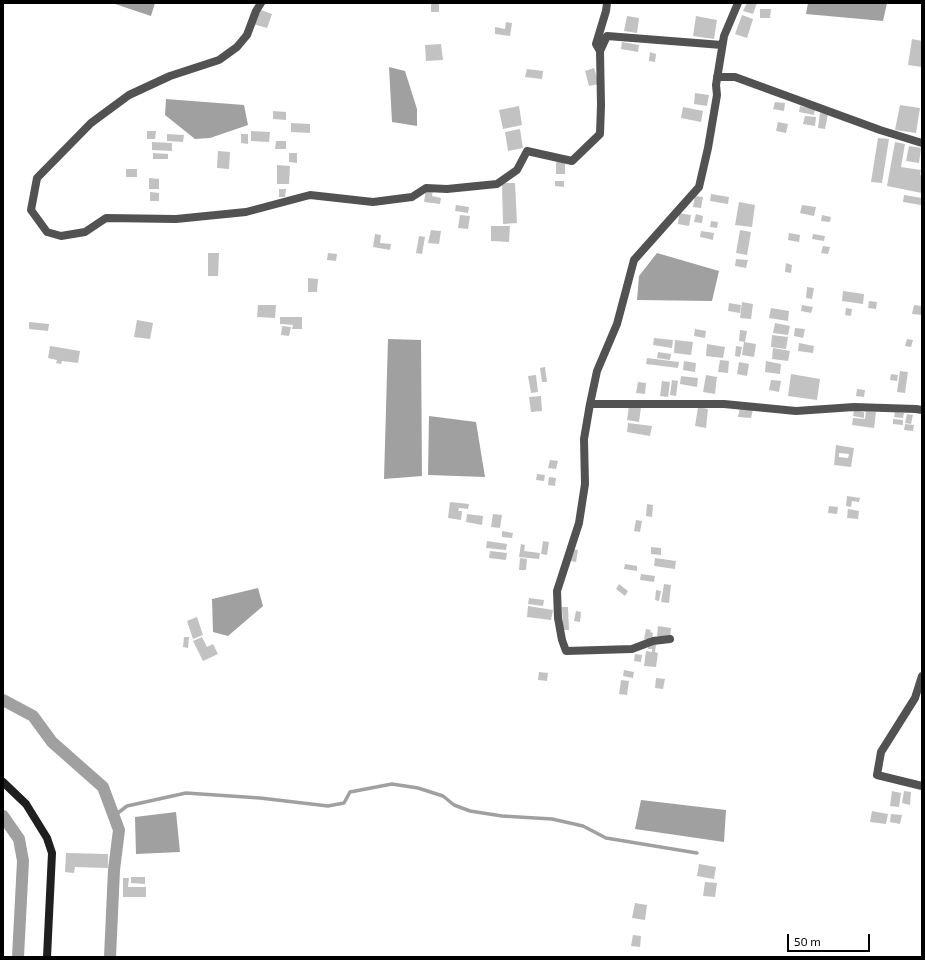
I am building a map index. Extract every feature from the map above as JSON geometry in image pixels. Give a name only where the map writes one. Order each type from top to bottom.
[{"type":"street","points":[[261,3],[256,11],[247,35],[237,47],[219,60],[170,76],[129,95],[91,123],[37,178],[31,210],[47,232],[61,236],[85,232],[106,218],[176,219],[246,212],[310,195],[373,202],[412,197],[426,188],[447,189],[497,184],[517,170],[527,151],[572,161],[600,134],[600,51],[607,36],[722,45]]},
{"type":"street","points":[[600,51],[596,44],[607,3]]},
{"type":"street","points":[[670,639],[653,641],[632,649],[566,651],[562,640],[558,618],[557,591],[579,523],[585,484],[584,439],[597,371],[617,324],[634,260],[699,187],[708,148],[717,94],[716,85],[722,45],[724,36],[738,3]]},
{"type":"street","points":[[717,77],[735,77],[880,130],[922,143]]},
{"type":"street","points":[[590,404],[724,404],[796,411],[854,407],[922,410]]},
{"type":"street","points":[[922,676],[915,698],[881,752],[877,775],[922,786]]},
{"type":"street","points":[[3,782],[26,804],[47,838],[52,853],[47,957]]},
{"type":"shaded area","points":[[112,3],[155,3],[151,16]]},
{"type":"shaded area","points":[[808,3],[887,3],[883,21],[806,14]]},
{"type":"shaded area","points":[[389,67],[405,71],[417,109],[417,126],[392,122]]},
{"type":"shaded area","points":[[166,99],[244,105],[248,125],[210,138],[195,139],[165,115]]},
{"type":"shaded area","points":[[657,253],[719,271],[712,301],[637,300],[639,276]]},
{"type":"shaded area","points":[[388,339],[421,340],[422,476],[384,479]]},
{"type":"shaded area","points":[[429,416],[476,422],[485,477],[428,475]]},
{"type":"shaded area","points":[[258,588],[263,606],[228,636],[213,632],[212,599]]},
{"type":"shaded area","points":[[641,800],[726,810],[724,842],[635,829]]},
{"type":"shaded area","points":[[176,812],[180,852],[136,854],[135,817]]},
{"type":"building","points":[[431,3],[439,3],[439,12],[431,12]]},
{"type":"building","points":[[747,3],[757,3],[753,14],[743,11]]},
{"type":"building","points":[[258,9],[272,14],[267,28],[253,24]]},
{"type":"building","points":[[760,9],[771,9],[770,18],[760,18]]},
{"type":"building","points":[[742,15],[753,19],[747,38],[735,34]]},
{"type":"building","points":[[627,16],[639,18],[637,33],[624,31]]},
{"type":"building","points":[[696,16],[717,20],[714,39],[693,36]]},
{"type":"building","points":[[506,22],[512,23],[510,36],[495,34],[495,27],[505,29]]},
{"type":"building","points":[[912,39],[922,41],[922,67],[908,65]]},
{"type":"building","points":[[622,42],[639,45],[638,52],[621,49]]},
{"type":"building","points":[[441,44],[443,60],[426,61],[425,45]]},
{"type":"building","points":[[650,52],[656,54],[655,62],[649,61]]},
{"type":"building","points":[[594,68],[599,84],[589,86],[585,71]]},
{"type":"building","points":[[527,69],[543,71],[542,79],[525,77]]},
{"type":"building","points":[[695,93],[709,95],[707,106],[694,104]]},
{"type":"building","points":[[775,102],[785,103],[784,111],[773,109]]},
{"type":"building","points":[[900,105],[920,108],[916,133],[895,130]]},
{"type":"building","points":[[519,106],[522,125],[503,129],[499,110]]},
{"type":"building","points":[[800,106],[815,109],[814,115],[799,112]]},
{"type":"building","points":[[683,107],[703,111],[701,122],[681,118]]},
{"type":"building","points":[[273,111],[286,112],[286,120],[273,119]]},
{"type":"building","points":[[820,113],[828,114],[825,129],[818,128]]},
{"type":"building","points":[[805,116],[816,117],[815,126],[803,124]]},
{"type":"building","points":[[778,122],[788,124],[786,133],[776,131]]},
{"type":"building","points":[[291,123],[310,124],[310,133],[291,132]]},
{"type":"building","points":[[520,129],[523,148],[508,151],[505,132]]},
{"type":"building","points":[[147,131],[156,131],[155,139],[147,139]]},
{"type":"building","points":[[251,131],[270,132],[269,142],[251,141]]},
{"type":"building","points":[[167,134],[184,135],[183,142],[167,141]]},
{"type":"building","points":[[241,134],[248,134],[248,144],[241,143]]},
{"type":"building","points":[[878,138],[889,139],[882,183],[871,182]]},
{"type":"building","points":[[276,141],[286,141],[286,149],[275,149]]},
{"type":"building","points":[[152,142],[172,143],[172,151],[152,150]]},
{"type":"building","points":[[895,142],[905,144],[901,167],[921,170],[920,175],[922,175],[922,193],[887,186]]},
{"type":"building","points":[[909,146],[921,148],[919,163],[906,161]]},
{"type":"building","points":[[218,151],[230,152],[229,169],[217,168]]},
{"type":"building","points":[[153,153],[168,154],[168,159],[153,159]]},
{"type":"building","points":[[289,153],[297,153],[297,163],[289,162]]},
{"type":"building","points":[[556,162],[565,162],[565,174],[556,174]]},
{"type":"building","points":[[277,165],[290,166],[289,184],[277,184]]},
{"type":"building","points":[[126,169],[137,169],[137,177],[126,177]]},
{"type":"building","points":[[149,178],[159,179],[159,189],[149,189]]},
{"type":"building","points":[[555,181],[564,181],[564,187],[555,186]]},
{"type":"building","points":[[502,183],[515,183],[517,223],[503,224]]},
{"type":"building","points":[[279,189],[286,189],[285,197],[279,197]]},
{"type":"building","points":[[426,189],[433,190],[432,196],[441,198],[440,204],[424,202]]},
{"type":"building","points":[[150,192],[159,193],[159,201],[150,201]]},
{"type":"building","points":[[711,194],[729,197],[728,204],[710,201]]},
{"type":"building","points":[[904,195],[922,198],[921,205],[903,202]]},
{"type":"building","points":[[695,196],[703,197],[701,208],[693,207]]},
{"type":"building","points":[[739,202],[755,205],[752,227],[735,225]]},
{"type":"building","points":[[456,205],[469,207],[468,213],[455,211]]},
{"type":"building","points":[[802,205],[816,207],[814,216],[800,213]]},
{"type":"building","points":[[679,213],[691,215],[689,226],[678,224]]},
{"type":"building","points":[[696,214],[703,216],[702,223],[694,222]]},
{"type":"building","points":[[460,215],[470,216],[468,229],[458,228]]},
{"type":"building","points":[[822,215],[831,217],[830,222],[821,221]]},
{"type":"building","points":[[711,221],[718,222],[717,228],[710,227]]},
{"type":"building","points":[[491,226],[510,226],[509,242],[491,241]]},
{"type":"building","points":[[431,230],[441,231],[439,244],[428,243]]},
{"type":"building","points":[[740,230],[751,232],[747,255],[736,253]]},
{"type":"building","points":[[701,231],[714,233],[713,240],[700,237]]},
{"type":"building","points":[[789,233],[800,235],[799,242],[788,240]]},
{"type":"building","points":[[375,234],[381,235],[380,243],[391,244],[390,250],[373,247]]},
{"type":"building","points":[[813,234],[825,236],[824,241],[812,239]]},
{"type":"building","points":[[419,236],[425,237],[422,254],[416,253]]},
{"type":"building","points":[[823,246],[830,247],[828,254],[821,253]]},
{"type":"building","points":[[208,253],[219,253],[218,276],[208,276]]},
{"type":"building","points":[[328,253],[337,254],[336,261],[327,260]]},
{"type":"building","points":[[736,259],[748,260],[746,268],[735,266]]},
{"type":"building","points":[[786,263],[792,265],[791,273],[785,272]]},
{"type":"building","points":[[308,278],[318,279],[317,292],[308,292]]},
{"type":"building","points":[[807,287],[814,288],[812,299],[806,298]]},
{"type":"building","points":[[843,291],[864,294],[863,304],[842,301]]},
{"type":"building","points":[[869,301],[877,302],[876,309],[868,308]]},
{"type":"building","points":[[742,302],[753,304],[751,319],[740,318]]},
{"type":"building","points":[[729,303],[741,305],[740,313],[728,311]]},
{"type":"building","points":[[258,305],[276,305],[275,318],[257,317]]},
{"type":"building","points":[[802,305],[813,307],[811,313],[801,311]]},
{"type":"building","points":[[914,305],[922,306],[922,315],[912,314]]},
{"type":"building","points":[[771,308],[789,311],[788,321],[769,318]]},
{"type":"building","points":[[846,308],[852,309],[851,316],[845,315]]},
{"type":"building","points":[[280,317],[302,317],[302,329],[292,329],[293,325],[280,324]]},
{"type":"building","points":[[137,320],[153,323],[150,339],[134,337]]},
{"type":"building","points":[[29,322],[49,324],[48,331],[29,329]]},
{"type":"building","points":[[775,323],[790,326],[788,335],[773,333]]},
{"type":"building","points":[[282,326],[291,327],[289,336],[281,335]]},
{"type":"building","points":[[795,328],[805,329],[803,338],[794,336]]},
{"type":"building","points":[[695,329],[706,331],[705,338],[694,336]]},
{"type":"building","points":[[740,330],[747,331],[745,342],[739,341]]},
{"type":"building","points":[[772,335],[788,337],[786,349],[771,347]]},
{"type":"building","points":[[654,338],[673,340],[672,348],[653,345]]},
{"type":"building","points":[[907,339],[913,340],[911,347],[905,346]]},
{"type":"building","points":[[675,340],[693,342],[691,355],[674,353]]},
{"type":"building","points":[[744,342],[756,344],[754,357],[742,355]]},
{"type":"building","points":[[799,343],[814,346],[813,353],[798,351]]},
{"type":"building","points":[[707,344],[725,347],[723,358],[706,356]]},
{"type":"building","points":[[50,346],[80,351],[78,363],[62,361],[61,364],[56,363],[57,360],[48,358]]},
{"type":"building","points":[[736,346],[742,347],[740,357],[735,356]]},
{"type":"building","points":[[773,348],[790,351],[788,361],[772,359]]},
{"type":"building","points":[[658,352],[671,354],[670,360],[657,358]]},
{"type":"building","points":[[647,358],[679,362],[678,368],[646,364]]},
{"type":"building","points":[[720,360],[729,361],[728,373],[718,372]]},
{"type":"building","points":[[684,361],[696,363],[695,372],[683,370]]},
{"type":"building","points":[[766,361],[781,364],[780,374],[765,372]]},
{"type":"building","points":[[739,362],[749,364],[747,376],[737,374]]},
{"type":"building","points":[[545,367],[547,382],[542,382],[540,368]]},
{"type":"building","points":[[900,371],[908,372],[905,393],[897,392]]},
{"type":"building","points":[[791,374],[820,379],[817,400],[788,396]]},
{"type":"building","points":[[891,374],[898,375],[897,381],[890,380]]},
{"type":"building","points":[[536,375],[538,392],[531,393],[528,376]]},
{"type":"building","points":[[706,375],[717,377],[715,394],[703,392]]},
{"type":"building","points":[[681,376],[698,378],[697,387],[680,384]]},
{"type":"building","points":[[672,380],[678,381],[676,396],[670,395]]},
{"type":"building","points":[[771,380],[781,381],[779,392],[769,390]]},
{"type":"building","points":[[662,381],[670,382],[668,397],[660,396]]},
{"type":"building","points":[[638,382],[646,383],[645,394],[636,393]]},
{"type":"building","points":[[857,389],[865,390],[864,397],[856,396]]},
{"type":"building","points":[[541,396],[542,411],[531,412],[529,397]]},
{"type":"building","points":[[629,406],[641,407],[639,422],[627,420]]},
{"type":"building","points":[[698,407],[708,409],[706,428],[695,426]]},
{"type":"building","points":[[740,407],[753,409],[751,418],[738,417]]},
{"type":"building","points":[[854,410],[864,412],[864,418],[853,416]]},
{"type":"building","points":[[866,411],[876,412],[874,428],[852,425],[853,418],[865,419]]},
{"type":"building","points":[[895,412],[904,413],[903,418],[894,417]]},
{"type":"building","points":[[907,414],[913,415],[911,424],[905,423]]},
{"type":"building","points":[[893,419],[903,420],[903,425],[893,424]]},
{"type":"building","points":[[628,423],[652,426],[650,436],[627,432]]},
{"type":"building","points":[[905,424],[914,425],[913,431],[904,430]]},
{"type":"building","points":[[836,445],[854,448],[851,467],[834,465]],"holes":[[[839,453],[849,454],[848,458],[839,457]]]},
{"type":"building","points":[[550,460],[558,461],[556,469],[548,468]]},
{"type":"building","points":[[537,474],[545,475],[544,481],[536,480]]},
{"type":"building","points":[[549,477],[556,478],[555,486],[548,485]]},
{"type":"building","points":[[847,496],[860,498],[859,502],[852,501],[851,507],[846,506]]},
{"type":"building","points":[[450,502],[469,504],[468,509],[459,508],[458,511],[462,511],[461,520],[448,518]]},
{"type":"building","points":[[647,504],[653,505],[652,517],[646,516]]},
{"type":"building","points":[[829,506],[838,507],[837,514],[828,513]]},
{"type":"building","points":[[848,509],[859,511],[858,519],[847,518]]},
{"type":"building","points":[[467,514],[483,516],[482,525],[466,522]]},
{"type":"building","points":[[493,514],[502,515],[500,528],[491,527]]},
{"type":"building","points":[[636,520],[642,521],[640,532],[634,531]]},
{"type":"building","points":[[502,531],[513,533],[512,538],[502,537]]},
{"type":"building","points":[[487,541],[507,544],[506,550],[486,548]]},
{"type":"building","points":[[543,541],[549,542],[547,555],[541,554]]},
{"type":"building","points":[[521,544],[525,545],[524,551],[540,553],[539,559],[519,557]]},
{"type":"building","points":[[651,547],[661,548],[661,555],[651,554]]},
{"type":"building","points":[[571,549],[578,550],[576,562],[570,561]]},
{"type":"building","points":[[490,551],[507,553],[506,560],[489,558]]},
{"type":"building","points":[[520,558],[527,559],[526,570],[519,570]]},
{"type":"building","points":[[655,558],[676,561],[675,569],[654,566]]},
{"type":"building","points":[[625,564],[637,566],[637,571],[624,569]]},
{"type":"building","points":[[641,574],[655,576],[654,582],[640,580]]},
{"type":"building","points":[[619,584],[628,591],[625,596],[616,589]]},
{"type":"building","points":[[664,584],[671,585],[669,603],[661,602]]},
{"type":"building","points":[[656,590],[661,591],[659,601],[655,600]]},
{"type":"building","points":[[529,598],[544,600],[543,606],[528,604]]},
{"type":"building","points":[[528,606],[553,610],[551,620],[527,617]]},
{"type":"building","points":[[562,607],[568,607],[569,630],[563,630]]},
{"type":"building","points":[[576,611],[581,612],[580,622],[574,621]]},
{"type":"building","points":[[197,617],[203,635],[193,639],[187,621]]},
{"type":"building","points":[[658,626],[671,628],[670,638],[657,636]]},
{"type":"building","points":[[646,629],[651,630],[650,632],[653,633],[652,638],[650,637],[649,640],[644,639]]},
{"type":"building","points":[[184,637],[189,637],[188,648],[183,647]]},
{"type":"building","points":[[202,637],[207,647],[213,644],[218,654],[203,661],[193,641]]},
{"type":"building","points":[[648,644],[656,645],[655,652],[658,653],[656,667],[644,666],[646,651],[652,652],[652,649],[648,649]]},
{"type":"building","points":[[635,654],[642,655],[641,662],[634,661]]},
{"type":"building","points":[[624,670],[634,672],[633,678],[623,676]]},
{"type":"building","points":[[539,672],[548,673],[547,681],[538,680]]},
{"type":"building","points":[[656,678],[665,679],[663,689],[655,688]]},
{"type":"building","points":[[621,680],[629,681],[627,695],[619,694]]},
{"type":"building","points":[[892,791],[901,793],[899,807],[890,806]]},
{"type":"building","points":[[904,791],[911,792],[910,805],[902,803]]},
{"type":"building","points":[[872,811],[888,814],[886,824],[870,822]]},
{"type":"building","points":[[891,814],[902,815],[900,824],[890,822]]},
{"type":"building","points":[[66,853],[108,854],[108,868],[75,867],[74,873],[65,872]]},
{"type":"building","points":[[699,864],[716,867],[714,879],[697,876]]},
{"type":"building","points":[[131,877],[145,877],[145,884],[131,883]]},
{"type":"building","points":[[123,878],[129,878],[128,887],[146,887],[146,897],[123,897]]},
{"type":"building","points":[[705,882],[717,883],[715,897],[703,896]]},
{"type":"building","points":[[635,903],[647,905],[645,920],[632,918]]},
{"type":"building","points":[[633,935],[641,936],[640,947],[631,946]]},
{"type":"waterway","points":[[3,700],[33,716],[52,742],[103,787],[119,830],[114,870],[110,957]]},
{"type":"waterway","points":[[114,816],[127,806],[186,793],[260,798],[328,806],[344,803],[350,792],[392,784],[418,788],[443,796],[454,805],[470,811],[502,816],[552,819],[583,826],[606,838],[697,853]]},
{"type":"waterway","points":[[3,816],[19,839],[23,861],[18,957]]}]
